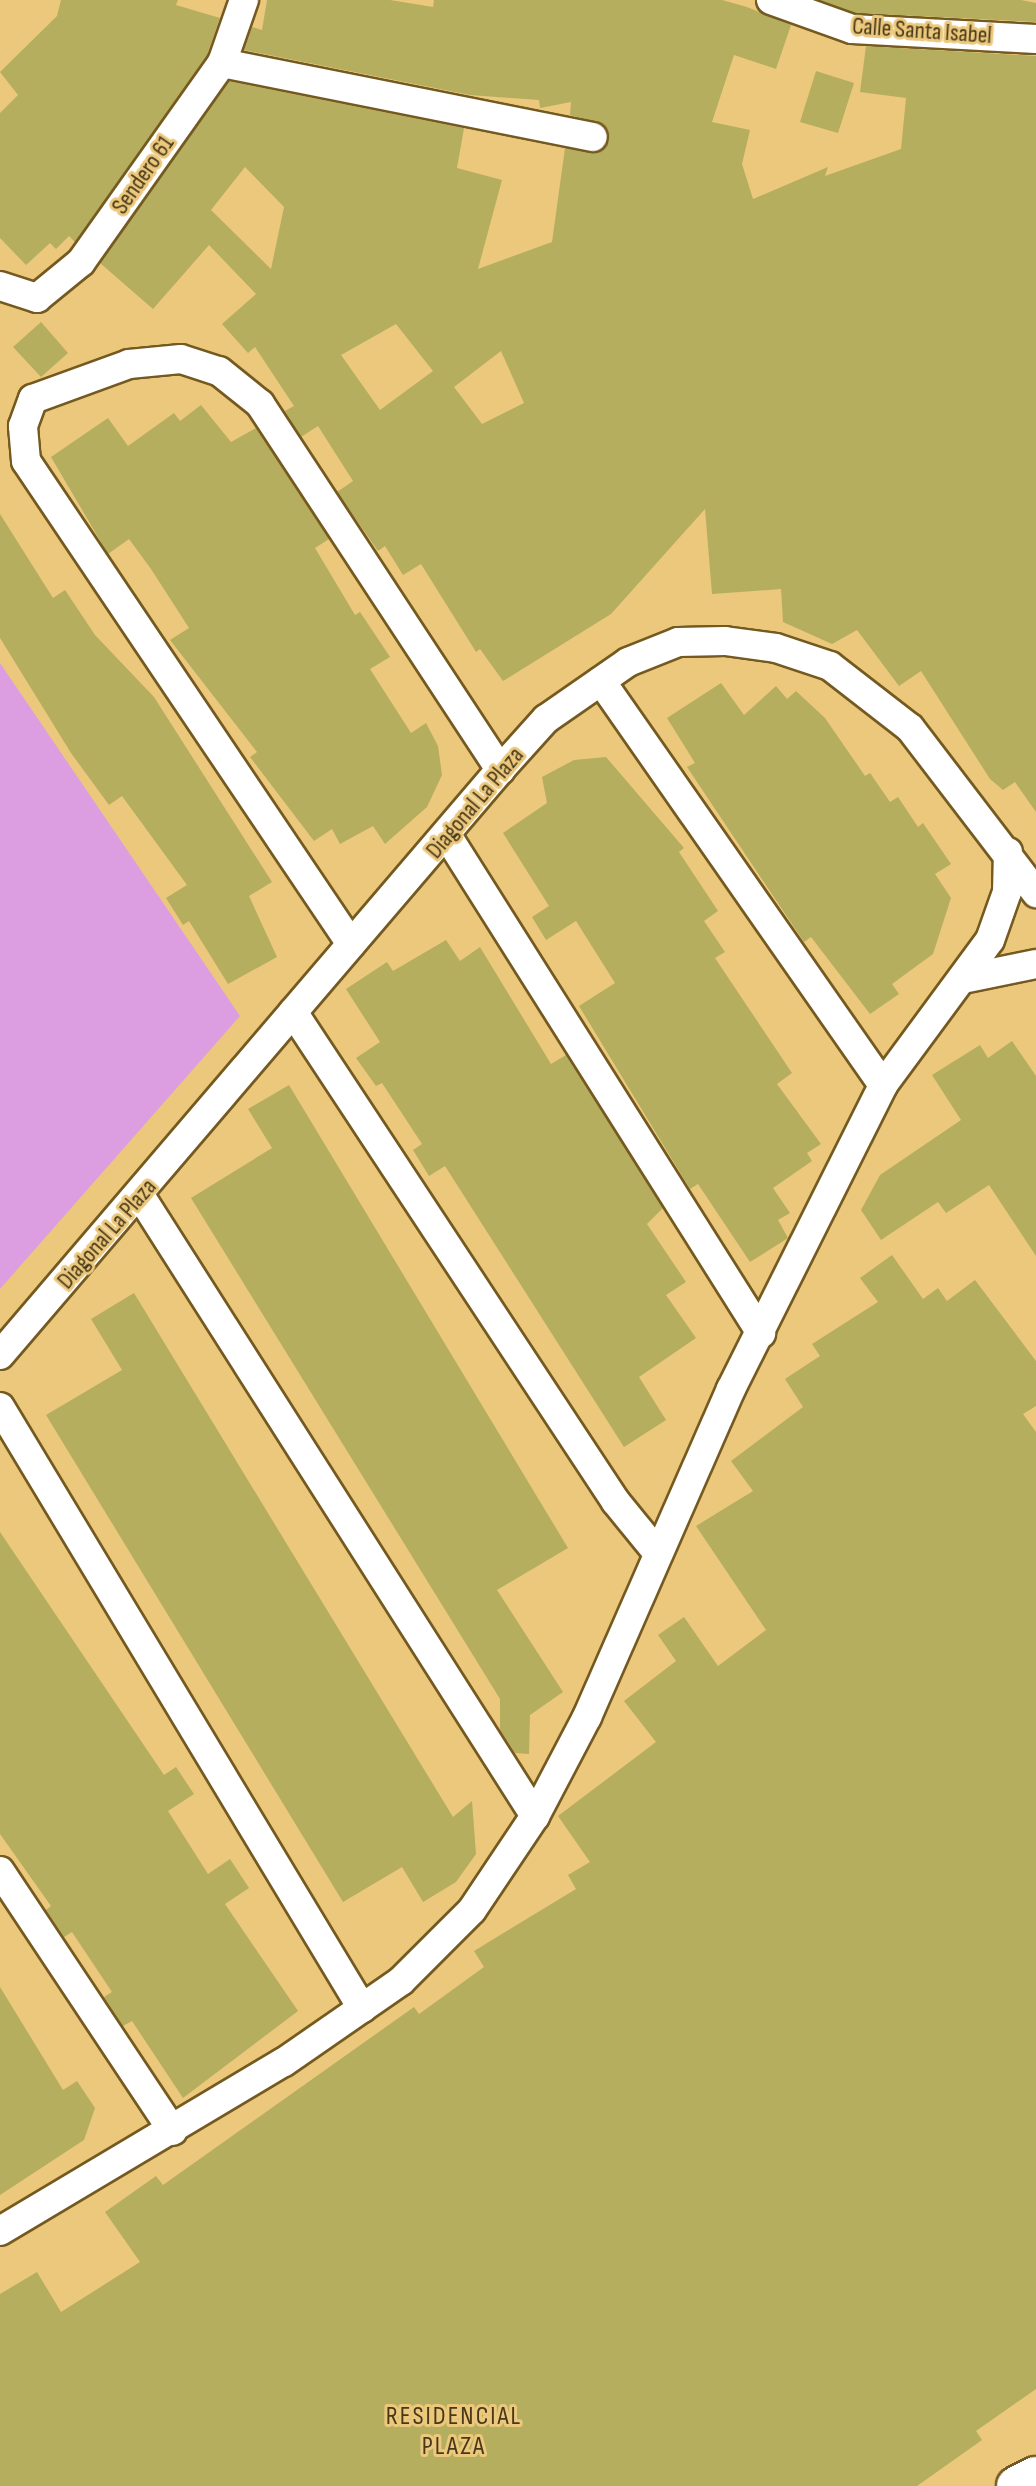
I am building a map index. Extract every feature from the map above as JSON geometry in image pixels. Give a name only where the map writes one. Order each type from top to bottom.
[{"type":"street","name":"Sendero 61","points":[[0,286],[37,298],[81,262],[222,63],[244,0]]},
{"type":"street","name":"Calle Santa Isabel","points":[[771,0],[852,29],[1036,39]]},
{"type":"street","points":[[222,63],[593,137]]},
{"type":"street","points":[[351,944],[26,461],[23,426],[33,399],[129,364],[181,359],[219,371],[260,404],[500,770]]},
{"type":"street","name":"Diagonal La Plaza","points":[[0,1354],[141,1196],[293,1012],[448,837],[500,770],[546,719],[601,681],[678,642],[776,648],[830,666],[897,714],[1008,852],[1036,893]]},
{"type":"street","points":[[601,681],[883,1085]]},
{"type":"street","points":[[448,837],[761,1333]]},
{"type":"street","points":[[0,2231],[173,2132],[362,2008],[439,1949],[535,1816],[587,1717],[656,1551],[883,1085],[941,1005],[968,978],[1007,892],[1008,852]]},
{"type":"street","points":[[968,978],[1036,964]]},
{"type":"street","points":[[293,1012],[616,1502],[656,1551]]},
{"type":"street","points":[[141,1196],[535,1816]]},
{"type":"street","points":[[0,1407],[362,2008]]},
{"type":"street","points":[[0,1871],[173,2132]]},
{"type":"street","points":[[1016,2486],[1036,2476]]},
{"type":"shaded area","points":[[0,663],[240,1016],[0,1289]]},
{"type":"building","points":[[61,0],[178,0],[176,5],[220,18],[207,55],[75,242],[69,236],[56,249],[50,243],[26,265],[0,238],[0,113],[18,95],[0,72],[57,16]]},
{"type":"building","points":[[267,0],[390,0],[433,7],[434,0],[722,0],[747,7],[791,25],[776,69],[734,55],[712,122],[750,130],[742,164],[753,199],[828,167],[825,176],[901,149],[906,98],[860,92],[866,46],[1036,56],[1036,812],[1015,782],[1003,790],[990,779],[921,671],[899,686],[857,630],[832,644],[783,622],[781,589],[712,594],[705,509],[611,614],[503,681],[480,649],[476,652],[421,564],[403,575],[385,546],[378,551],[337,492],[353,481],[318,426],[301,437],[285,411],[294,406],[255,347],[248,353],[222,324],[256,294],[209,245],[153,309],[100,263],[229,81],[464,128],[457,168],[502,180],[478,269],[552,242],[565,148],[599,152],[609,140],[603,124],[570,115],[571,102],[540,108],[539,100],[470,95],[244,50],[252,27],[262,30]],"holes":[[[245,167],[284,207],[271,269],[211,210]],[[396,324],[433,371],[380,410],[341,355]],[[501,351],[524,403],[482,424],[454,387]]]},
{"type":"building","points":[[820,0],[1021,0],[1036,3],[1036,22],[855,13]]},
{"type":"building","points":[[816,71],[854,83],[838,133],[800,122]]},
{"type":"building","points":[[41,322],[68,353],[41,377],[13,347]]},
{"type":"building","points":[[201,405],[231,442],[256,428],[329,539],[315,548],[355,615],[360,612],[390,657],[370,669],[411,733],[426,723],[438,746],[442,775],[427,807],[385,844],[373,826],[340,844],[332,829],[314,841],[250,757],[257,752],[170,640],[189,628],[151,569],[129,539],[108,554],[51,457],[108,418],[128,446],[174,413],[180,421]]},
{"type":"building","points":[[0,514],[53,598],[65,590],[95,635],[154,697],[272,882],[249,896],[277,957],[228,984],[189,921],[183,925],[166,898],[187,885],[122,796],[109,805],[71,753],[0,638]]},
{"type":"building","points":[[721,683],[744,715],[776,686],[787,699],[796,691],[825,718],[865,776],[870,773],[890,802],[898,797],[918,827],[923,823],[951,864],[935,874],[951,898],[933,954],[892,984],[899,994],[870,1014],[811,937],[804,942],[687,767],[695,763],[667,718]]},
{"type":"building","points":[[606,757],[684,848],[679,852],[718,911],[704,921],[725,952],[715,958],[792,1073],[777,1084],[821,1144],[807,1153],[812,1161],[773,1188],[790,1213],[778,1220],[788,1238],[750,1262],[698,1184],[690,1189],[579,1006],[615,983],[576,921],[546,940],[532,917],[549,906],[503,833],[547,803],[542,777],[574,760]]},
{"type":"building","points":[[446,940],[460,961],[480,947],[551,1064],[566,1055],[663,1208],[647,1224],[686,1282],[666,1295],[696,1338],[639,1377],[666,1420],[624,1447],[445,1166],[429,1176],[413,1150],[422,1144],[382,1083],[376,1086],[356,1058],[380,1042],[346,989],[387,962],[393,971]]},
{"type":"building","points":[[1012,1041],[1036,1076],[1036,1256],[989,1185],[946,1213],[938,1202],[881,1240],[861,1210],[880,1175],[961,1120],[932,1075],[980,1045],[988,1058]]},
{"type":"building","points":[[289,1085],[568,1548],[497,1590],[563,1692],[530,1715],[529,1754],[515,1753],[500,1730],[500,1699],[191,1198],[272,1148],[248,1109]]},
{"type":"building","points":[[892,1255],[923,1299],[938,1288],[947,1301],[975,1280],[1036,1361],[1036,1406],[1023,1414],[1036,1432],[1036,2389],[976,2431],[982,2440],[917,2486],[0,2486],[0,2294],[37,2272],[61,2312],[140,2262],[105,2212],[156,2176],[163,2185],[414,2007],[419,2014],[484,1967],[474,1951],[576,1889],[568,1875],[590,1862],[558,1816],[656,1742],[624,1701],[676,1661],[658,1635],[684,1617],[718,1666],[766,1630],[696,1526],[753,1491],[731,1461],[803,1407],[785,1379],[820,1356],[812,1344],[878,1302],[860,1278]]},
{"type":"building","points":[[134,1293],[453,1817],[472,1801],[476,1854],[456,1882],[423,1902],[402,1867],[343,1902],[46,1415],[122,1370],[91,1319]]},
{"type":"building","points":[[0,1532],[164,1775],[176,1767],[194,1794],[168,1811],[208,1874],[230,1859],[249,1888],[225,1904],[298,2011],[183,2098],[132,2021],[123,2026],[104,1997],[112,1992],[72,1932],[64,1937],[46,1910],[51,1906],[0,1834]]},
{"type":"building","points":[[0,1987],[63,2090],[77,2081],[95,2108],[84,2140],[0,2195]]},
{"type":"district","name":"RESIDENCIAL PLAZA","points":[[454,2432]]}]
